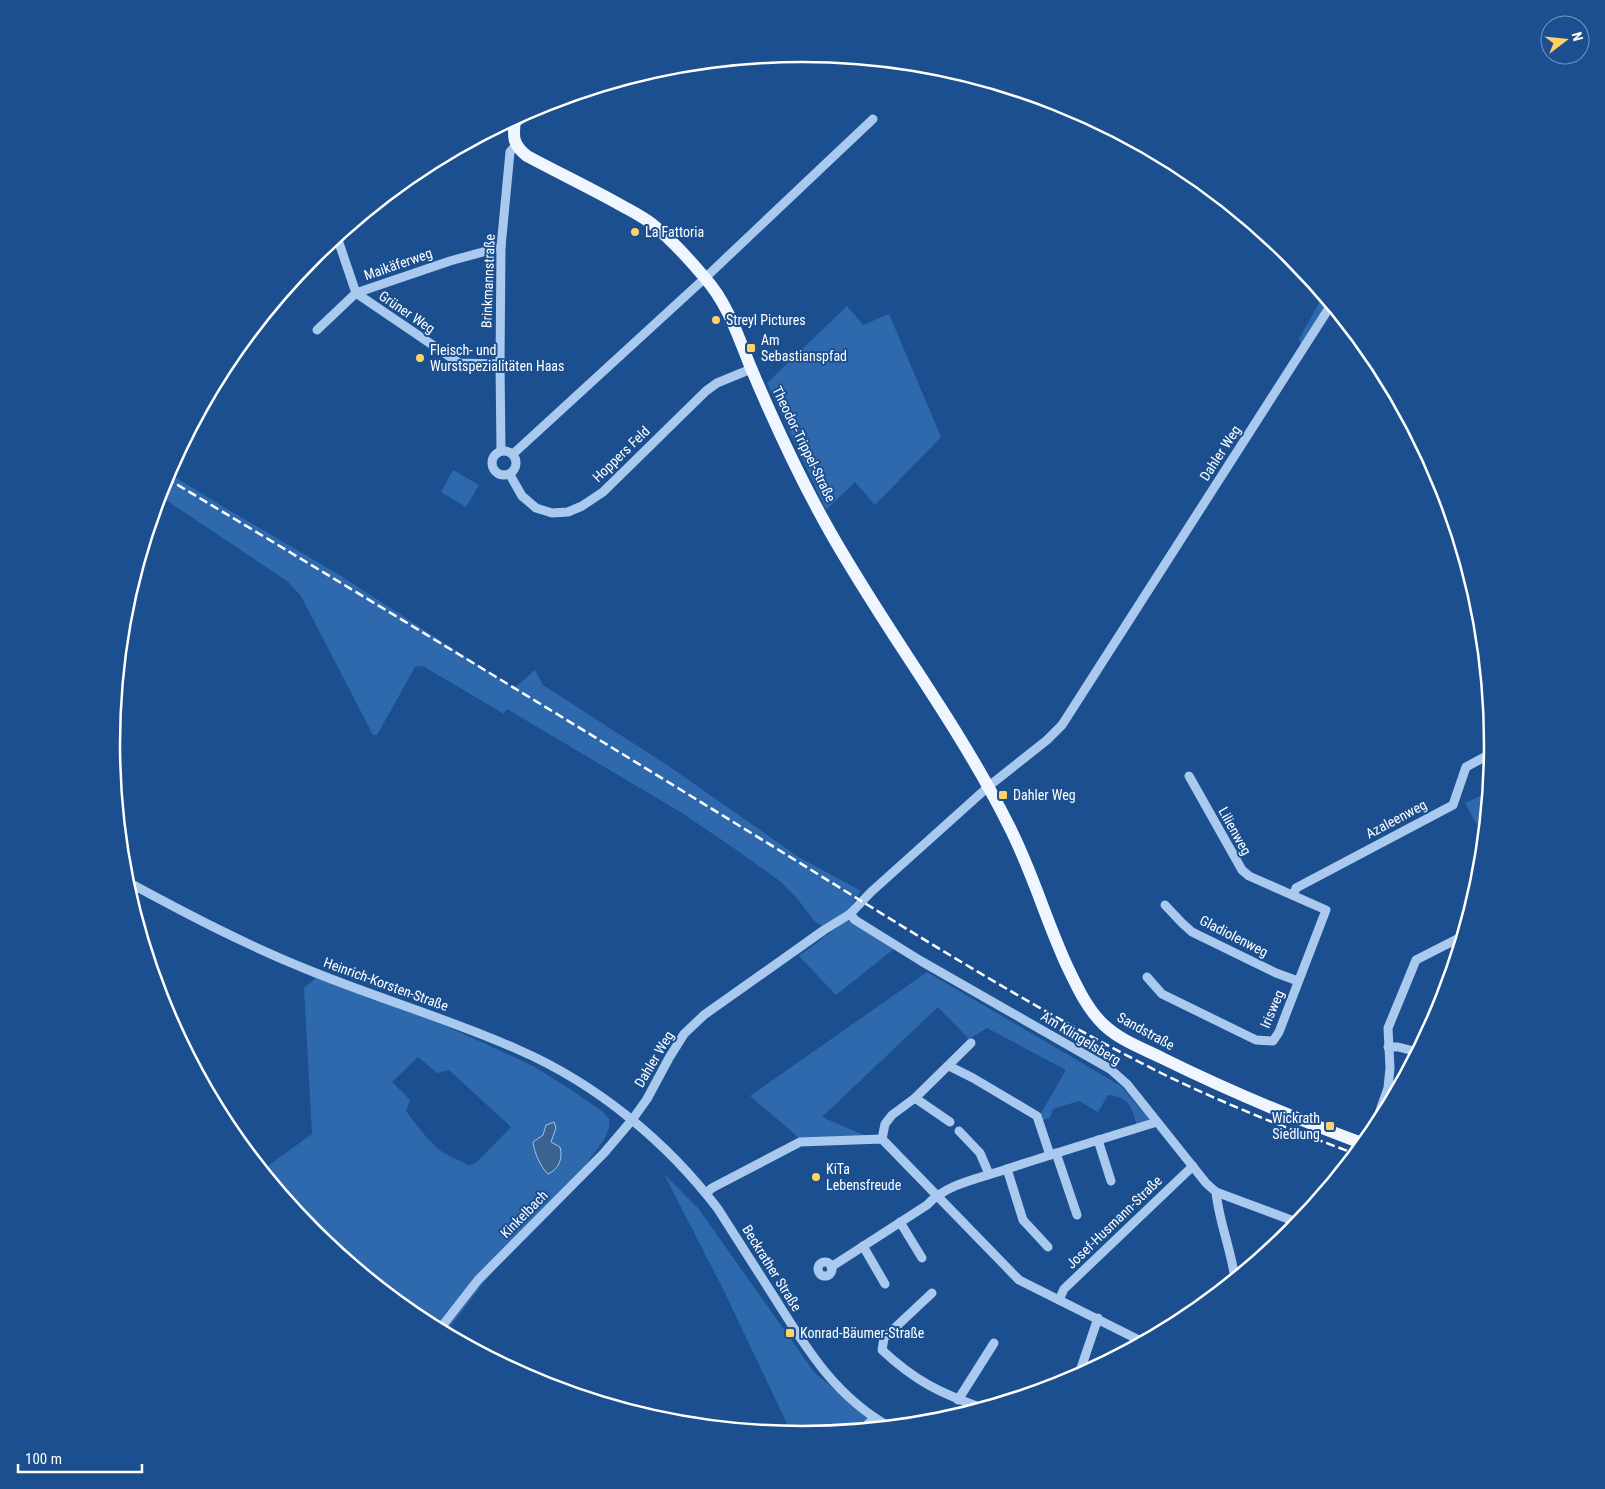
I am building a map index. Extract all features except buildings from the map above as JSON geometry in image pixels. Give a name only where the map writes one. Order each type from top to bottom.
[{"type":"main road","points":[[514,127],[513,136],[518,148]]},
{"type":"main road","name":"Theodor-Trippel-Straße","points":[[518,148],[527,156],[650,222],[705,278],[720,297],[730,314],[752,369],[792,457],[824,520],[854,574],[943,708],[989,786]]},
{"type":"main road","name":"Sandstraße","points":[[989,786],[1024,859],[1058,946],[1072,976],[1087,1004],[1102,1023],[1118,1036],[1204,1078],[1357,1141]]},
{"type":"street","points":[[513,454],[705,278],[873,119]]},
{"type":"street","name":"Brinkmannstraße","points":[[501,451],[501,247],[510,152],[518,148]]},
{"type":"street","points":[[339,244],[356,293]]},
{"type":"street","name":"Maikäferweg","points":[[317,330],[356,293],[450,260],[501,247]]},
{"type":"street","name":"Grüner Weg","points":[[356,293],[459,363],[500,364]]},
{"type":"street","name":"Dahler Weg","points":[[632,1120],[647,1099],[684,1034],[704,1015],[824,930],[850,914],[871,892],[989,786],[1047,740],[1062,725],[1329,311]]},
{"type":"street","name":"Hoppers Feld","points":[[510,474],[522,496],[536,508],[552,513],[568,512],[575,509],[603,492],[706,391],[717,383],[752,369]]},
{"type":"street","points":[[501,451],[508,451],[513,454],[516,465],[510,474],[499,475],[492,468],[494,456],[501,451]]},
{"type":"street","name":"Azaleenweg","points":[[1294,894],[1296,888],[1453,805],[1466,767],[1484,757]]},
{"type":"street","name":"Lilienweg","points":[[1189,776],[1242,870],[1249,876],[1294,894],[1326,910]]},
{"type":"street","name":"Heinrich-Korsten-Straße","points":[[136,887],[264,952],[519,1050],[574,1079],[632,1120]]},
{"type":"street","name":"Gladiolenweg","points":[[1165,905],[1192,932],[1276,973],[1298,981]]},
{"type":"street","name":"Irisweg","points":[[1146,977],[1162,994],[1256,1040],[1273,1041],[1279,1032],[1326,910]]},
{"type":"street","name":"Am Klingelsberg","points":[[850,914],[855,920],[921,961],[1110,1069],[1128,1084],[1157,1122],[1216,1192]]},
{"type":"street","points":[[1383,1102],[1388,1088],[1390,1068],[1388,1028],[1416,960],[1455,940]]},
{"type":"street","points":[[882,1140],[885,1124],[949,1066],[971,1043]]},
{"type":"street","points":[[1388,1048],[1398,1047],[1412,1050]]},
{"type":"street","points":[[949,1066],[973,1078],[1036,1116],[1077,1216]]},
{"type":"street","points":[[915,1098],[950,1122]]},
{"type":"street","name":"Beckrather Straße","points":[[632,1120],[675,1160],[706,1193],[817,1364],[853,1401],[882,1422]]},
{"type":"street","name":"Kinkelbach","points":[[444,1324],[478,1280],[596,1162],[632,1120]]},
{"type":"street","points":[[831,1267],[927,1205],[936,1195],[947,1189],[989,1174],[1157,1122]]},
{"type":"street","points":[[959,1131],[980,1153],[989,1174]]},
{"type":"street","points":[[706,1193],[712,1188],[800,1142],[882,1140],[1019,1280],[1137,1339]]},
{"type":"street","points":[[1098,1140],[1111,1181]]},
{"type":"street","name":"Josef-Husmann-Straße","points":[[1059,1300],[1064,1289],[1193,1166]]},
{"type":"street","points":[[1007,1169],[1023,1220],[1048,1247]]},
{"type":"street","points":[[1234,1273],[1217,1205],[1216,1192],[1291,1220]]},
{"type":"street","points":[[900,1222],[922,1258]]},
{"type":"street","points":[[863,1246],[885,1284]]},
{"type":"street","points":[[932,1293],[884,1338],[882,1350],[902,1369],[934,1390],[972,1405]]},
{"type":"street","points":[[1082,1366],[1098,1318]]},
{"type":"street","points":[[958,1400],[994,1343]]},
{"type":"street","points":[[869,1423],[875,1418]]},
{"type":"shaded area","points":[[1320,301],[1328,310],[1303,349],[1299,339]]},
{"type":"shaded area","points":[[847,306],[863,325],[889,314],[941,437],[875,505],[855,482],[826,510],[767,383]]},
{"type":"shaded area","points":[[453,470],[479,485],[466,507],[441,492]]},
{"type":"shaded area","points":[[175,477],[341,576],[514,688],[535,670],[543,685],[670,767],[800,858],[861,891],[847,913],[823,926],[815,922],[796,897],[781,882],[682,813],[507,709],[504,714],[423,666],[415,667],[377,735],[373,735],[301,596],[287,581],[166,500]]},
{"type":"shaded area","points":[[1482,795],[1479,830],[1465,803]]},
{"type":"shaded area","points":[[847,920],[895,948],[836,995],[799,956]]},
{"type":"shaded area","points":[[927,972],[1121,1086],[1150,1120],[1137,1125],[1128,1104],[1121,1098],[1108,1095],[1098,1112],[1079,1101],[1053,1109],[1050,1118],[1040,1121],[1038,1114],[1041,1113],[1066,1070],[987,1028],[969,1039],[938,1007],[822,1117],[866,1136],[799,1138],[750,1096]]},
{"type":"shaded area","points":[[316,978],[430,1019],[533,1066],[603,1112],[609,1119],[609,1128],[604,1140],[583,1168],[485,1281],[449,1328],[387,1286],[353,1257],[320,1227],[267,1167],[312,1134],[304,988]],"holes":[[[418,1057],[437,1073],[449,1070],[511,1127],[478,1161],[469,1166],[439,1150],[429,1140],[406,1111],[410,1100],[392,1082]]]},
{"type":"shaded area","points":[[554,1122],[556,1128],[551,1142],[560,1147],[561,1156],[557,1166],[548,1174],[538,1160],[533,1142],[543,1135],[546,1125]]},
{"type":"shaded area","points":[[664,1174],[698,1208],[814,1372],[874,1423],[788,1426],[723,1289]]},
{"type":"railway","points":[[173,482],[527,696],[951,956],[1057,1018],[1165,1075],[1212,1097],[1350,1152]]},
{"type":"place","name":"La Fattoria","points":[[635,232]]},
{"type":"place","name":"Streyl Pictures","points":[[716,320]]},
{"type":"place","name":"Am Sebastianspfad","points":[[751,348]]},
{"type":"place","name":"Fleisch- und Wurstspezialitäten Haas","points":[[420,358]]},
{"type":"place","name":"Dahler Weg","points":[[1003,795]]},
{"type":"place","name":"Wickrath Siedlung","points":[[1330,1126]]},
{"type":"place","name":"KiTa Lebensfreude","points":[[816,1177]]},
{"type":"place","name":"Konrad-Bäumer-Straße","points":[[790,1333]]}]
